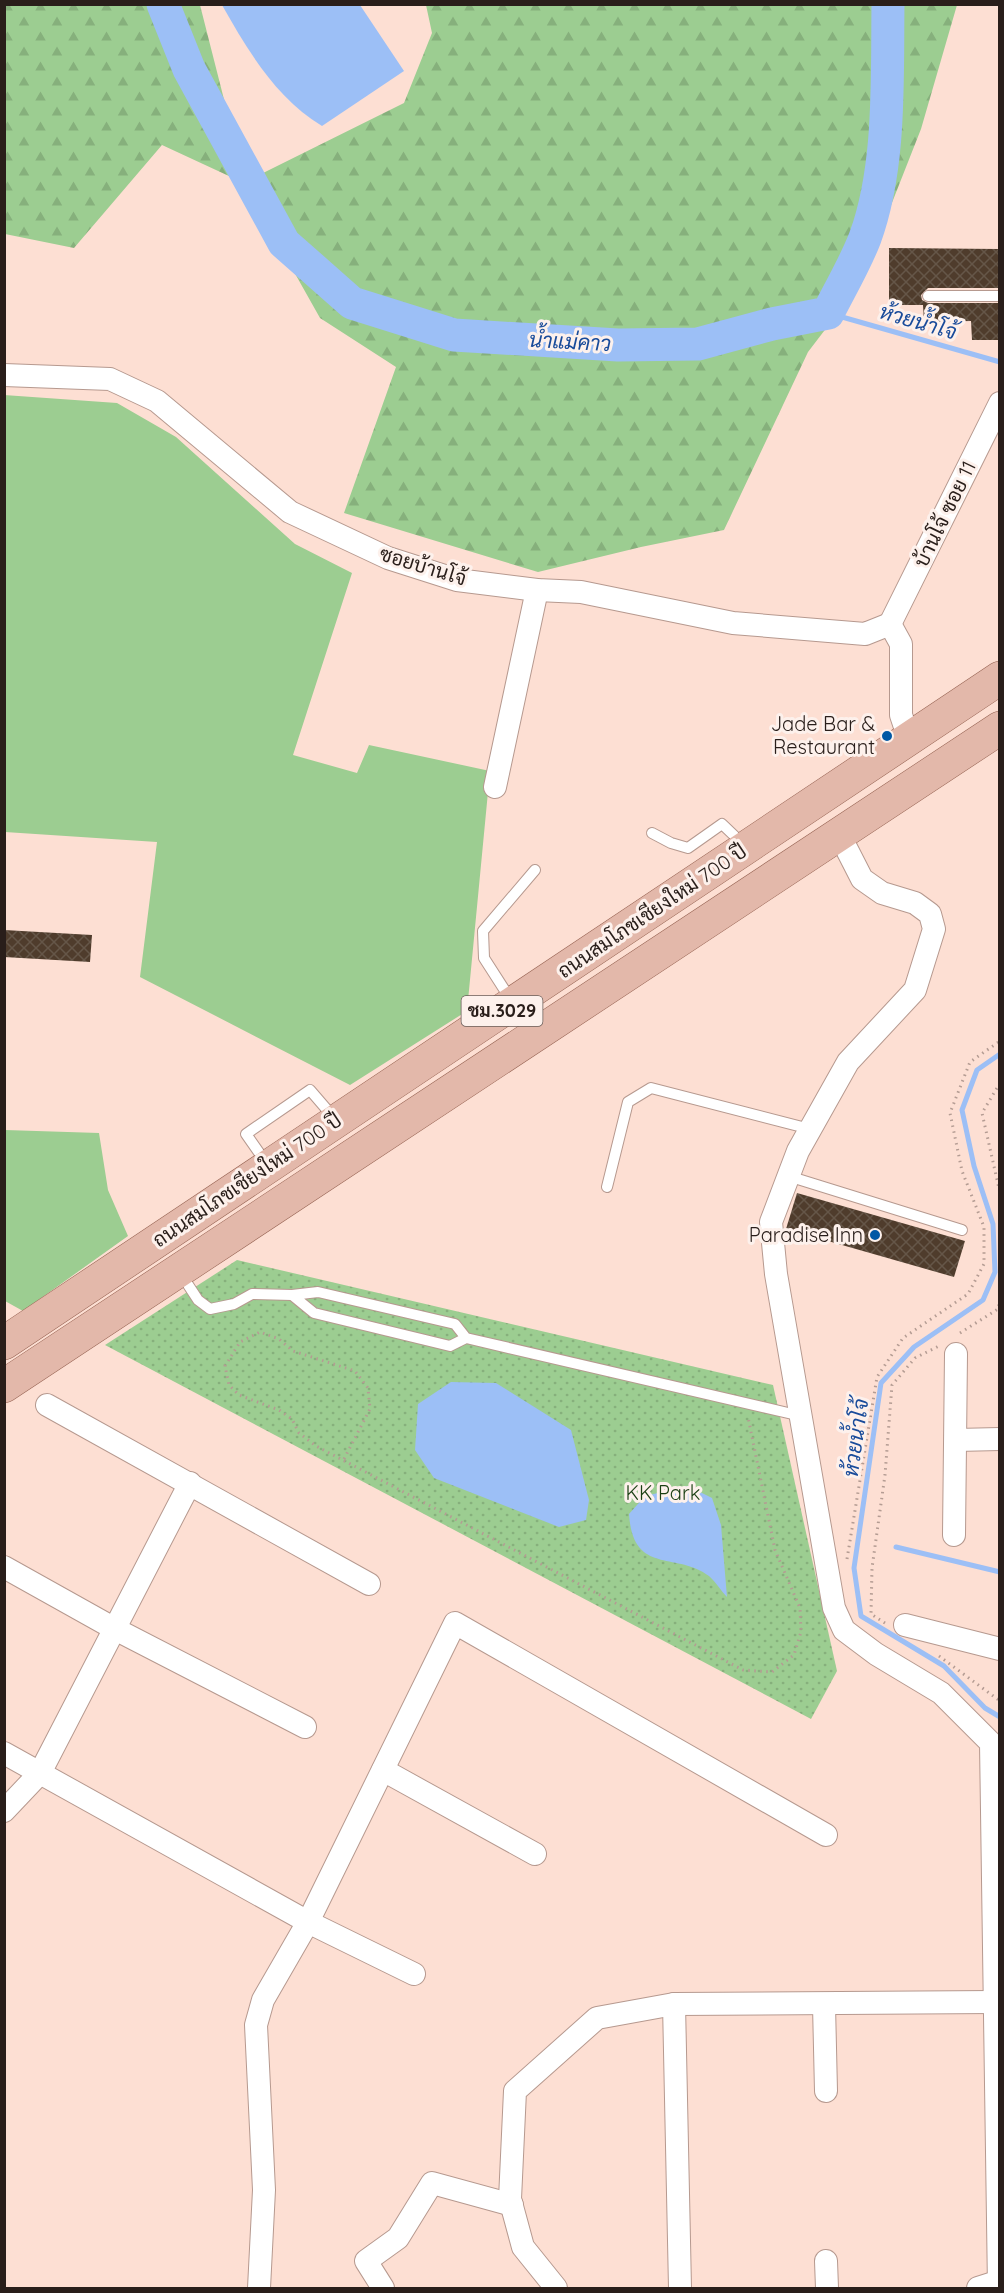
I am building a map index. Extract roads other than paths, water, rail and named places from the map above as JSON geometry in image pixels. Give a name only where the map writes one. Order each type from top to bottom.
[{"type":"main road","name":"ถนนสมโภชเชียงใหม่ 700 ปี","points":[[4,1343],[999,678]]},
{"type":"main road","name":"ถนนสมโภชเชียงใหม่ 700 ปี","points":[[4,1386],[999,728]]},
{"type":"street","name":"ซอยบ้านโจ้","points":[[4,375],[110,379],[158,401],[290,512],[388,558],[445,577],[537,590],[581,592],[733,623],[865,634],[890,624]]},
{"type":"street","name":"บ้านโจ้ ซอย 11","points":[[890,624],[999,403]]},
{"type":"street","points":[[495,787],[537,590]]},
{"type":"street","points":[[890,624],[901,644],[901,714],[909,739]]},
{"type":"street","points":[[839,834],[862,879],[882,893],[915,903],[930,914],[934,929],[915,990],[848,1062],[810,1129],[788,1176],[771,1222],[776,1274],[834,1608],[844,1630],[876,1654],[941,1693],[997,1734],[995,2002],[999,2289]]},
{"type":"street","points":[[954,1343],[956,1440],[954,1535]]},
{"type":"street","points":[[47,1405],[369,1584]]},
{"type":"street","points":[[956,1440],[999,1439]]},
{"type":"street","points":[[4,1811],[40,1773],[190,1483]]},
{"type":"street","points":[[4,1568],[115,1629],[305,1727]]},
{"type":"street","points":[[259,2289],[264,2190],[256,2025],[263,2000],[308,1922],[455,1623],[826,1836]]},
{"type":"street","points":[[898,1626],[999,1649]]},
{"type":"street","points":[[4,1753],[308,1922],[414,1974]]},
{"type":"street","points":[[383,1770],[535,1854]]},
{"type":"street","points":[[556,2289],[523,2247],[512,2205],[515,2091],[597,2018],[674,2004],[824,2005],[995,2002]]},
{"type":"street","points":[[674,2004],[680,2289]]},
{"type":"street","points":[[824,2005],[825,2091]]},
{"type":"street","points":[[383,2289],[366,2261],[398,2238],[432,2183],[512,2205]]},
{"type":"street","points":[[826,2261],[827,2289]]},
{"type":"street","points":[[978,2289],[999,2282]]},
{"type":"lane","points":[[927,296],[999,296]]},
{"type":"lane","points":[[651,833],[688,848],[722,824],[746,848]]},
{"type":"lane","points":[[513,1003],[484,958],[483,931],[535,870]]},
{"type":"lane","points":[[607,1187],[628,1102],[651,1088],[810,1129]]},
{"type":"lane","points":[[788,1176],[962,1230]]},
{"type":"lane","points":[[179,1271],[198,1300],[210,1309],[234,1304],[252,1294],[292,1295],[318,1292],[455,1324],[466,1338],[801,1416]]},
{"type":"lane","points":[[292,1295],[314,1313],[450,1346],[466,1338]]},
{"type":"water","points":[[222,5],[360,5],[404,71],[322,126],[306,115],[277,88],[253,56]]},
{"type":"water","points":[[451,1382],[496,1383],[571,1430],[589,1500],[586,1520],[559,1527],[434,1478],[415,1450],[418,1404]]},
{"type":"water","points":[[688,1486],[712,1498],[721,1525],[727,1597],[709,1576],[696,1569],[647,1554],[639,1546],[632,1533],[629,1514],[645,1496]]},
{"type":"waterway","name":"น้ำแม่คาว","points":[[163,4],[189,69],[284,243],[352,303],[454,335],[618,345],[698,344],[772,324],[828,313],[865,238],[879,182],[886,122],[888,4]]},
{"type":"waterway","name":"ห้วยน้ำโจ้","points":[[828,313],[1000,362]]},
{"type":"waterway","name":"ห้วยน้ำโจ้","points":[[1000,1054],[977,1070],[962,1110],[974,1166],[993,1224],[995,1272],[983,1300],[914,1347],[881,1383],[854,1568],[861,1616],[944,1666],[985,1708],[1000,1717]]},
{"type":"waterway","points":[[896,1547],[1000,1572]]},
{"type":"place","name":"Jade Bar & Restaurant","points":[[887,736]]},
{"type":"place","name":"Paradise Inn","points":[[875,1235]]},
{"type":"park label","name":"KK Park","points":[[663,1493]]}]
